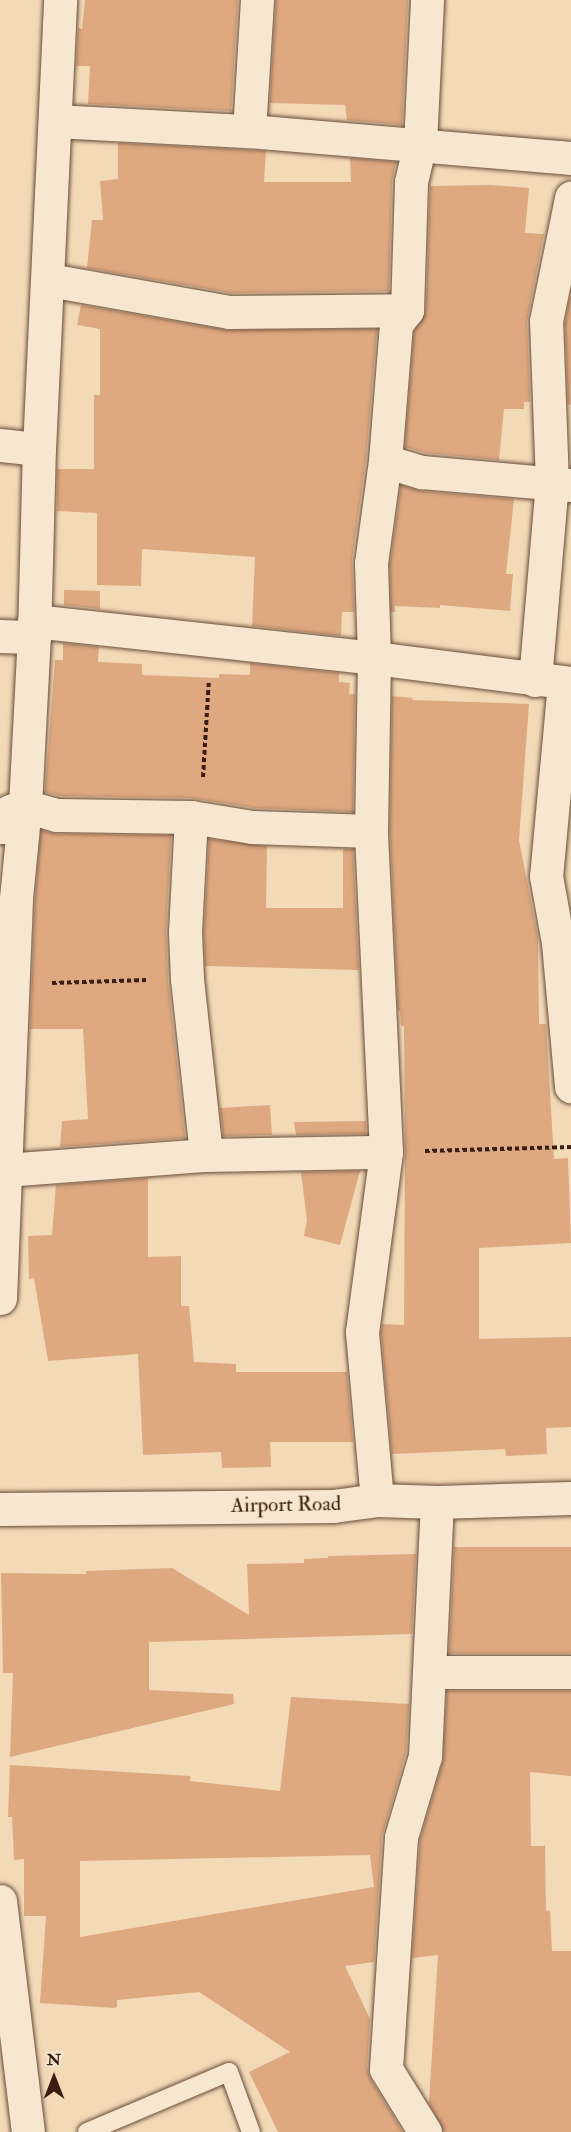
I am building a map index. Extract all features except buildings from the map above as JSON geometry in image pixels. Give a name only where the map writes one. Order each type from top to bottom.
[{"type":"street","points":[[0,1298],[11,984],[25,806],[34,629],[39,449],[49,280],[60,0]]},
{"type":"street","points":[[249,131],[257,0]]},
{"type":"street","points":[[377,1500],[362,1332],[386,1152],[371,831],[374,658],[371,563],[385,460],[396,324],[407,310],[411,182],[420,144],[427,0]]},
{"type":"street","points":[[55,121],[249,131],[571,158]]},
{"type":"street","points":[[571,198],[559,325],[562,484],[557,682],[562,828],[546,876],[558,943],[571,1086]]},
{"type":"street","points":[[49,280],[229,312],[407,310]]},
{"type":"street","points":[[0,445],[39,449]]},
{"type":"street","points":[[385,460],[422,472],[562,484]]},
{"type":"street","points":[[0,636],[34,629],[211,642],[374,658],[557,682]]},
{"type":"street","points":[[0,827],[8,827],[10,811],[25,806],[57,815],[191,817],[252,827],[371,831]]},
{"type":"street","points":[[191,817],[185,932],[186,979],[206,1155]]},
{"type":"street","points":[[4,1170],[206,1155],[386,1152]]},
{"type":"street","name":"Airport Road","points":[[0,1509],[333,1506],[377,1500],[437,1502],[571,1498]]},
{"type":"street","points":[[425,2132],[386,2069],[401,1837],[425,1755],[437,1502]]},
{"type":"street","points":[[429,1672],[571,1672]]},
{"type":"street","points":[[0,1901],[28,2132]]},
{"type":"lane","points":[[87,2132],[229,2072],[251,2132]]},
{"type":"path","points":[[191,817],[201,812],[211,642]]},
{"type":"path","points":[[11,984],[186,979]]},
{"type":"path","points":[[386,1152],[571,1147]]}]
